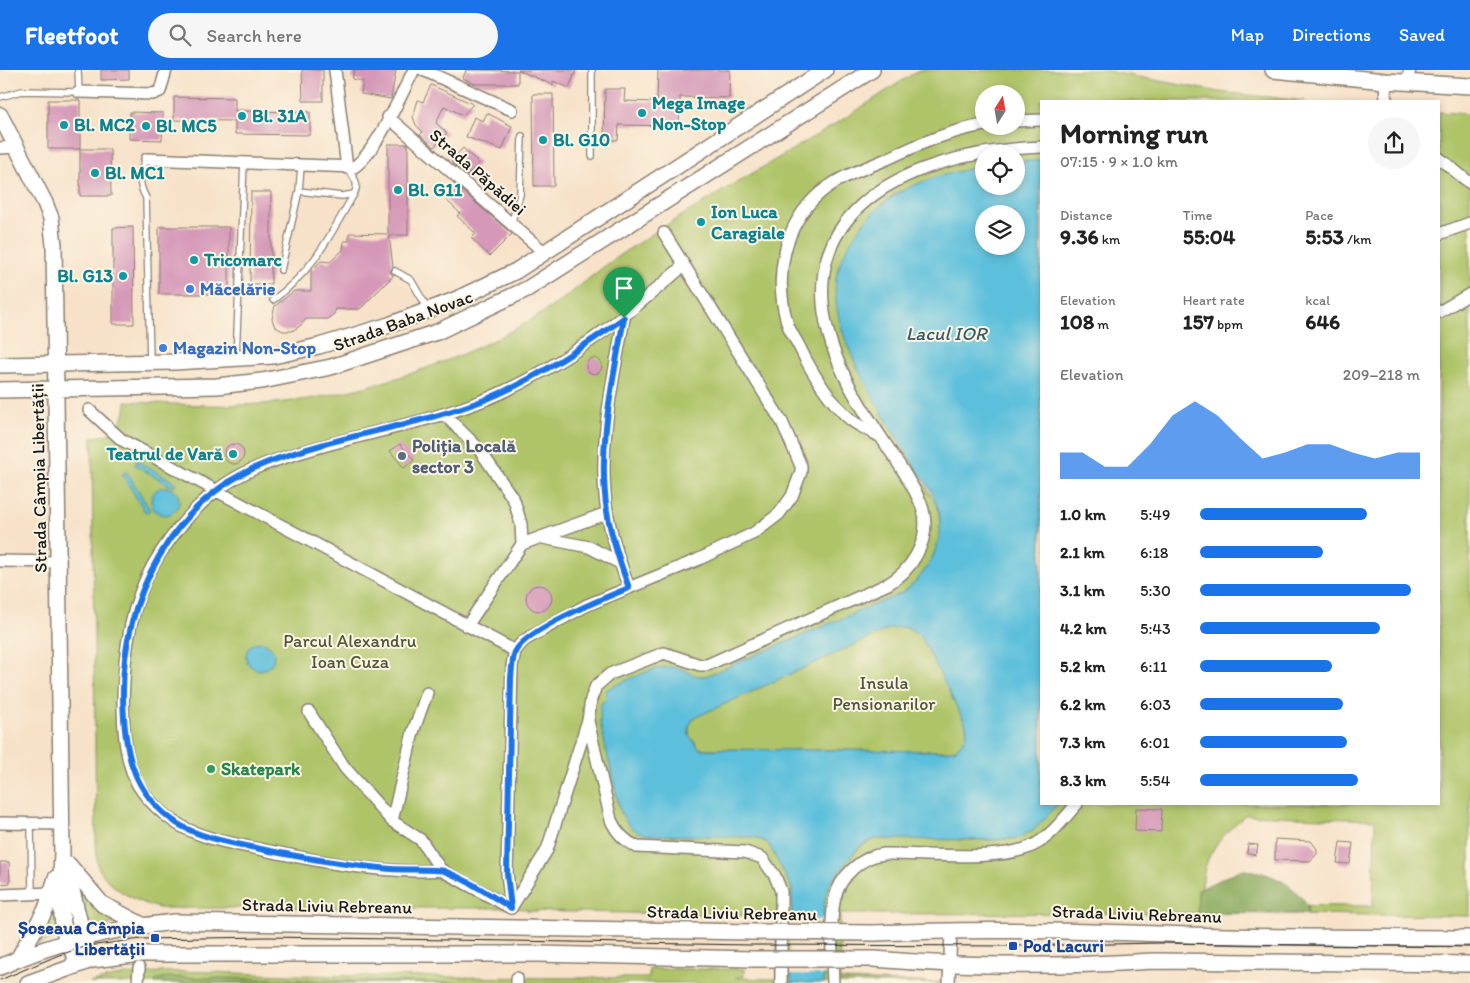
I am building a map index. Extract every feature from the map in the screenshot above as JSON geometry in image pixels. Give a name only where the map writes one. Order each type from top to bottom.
[{"type":"main road","name":"Strada Baba Novac","points":[[0,366],[236,360],[273,356],[319,346],[429,311],[487,286],[545,253],[825,70]]},
{"type":"main road","points":[[1273,70],[1300,71],[1385,81],[1408,76],[1470,86]]},
{"type":"main road","name":"Strada Baba Novac","points":[[0,390],[217,386],[262,381],[331,367],[436,332],[497,305],[527,289],[871,71]]},
{"type":"main road","name":"Strada Câmpia Libertății","points":[[0,115],[51,218],[55,258],[62,824],[61,905],[67,940]]},
{"type":"main road","points":[[18,959],[38,927],[52,893],[62,853]]},
{"type":"main road","points":[[62,853],[82,882],[102,904],[142,925]]},
{"type":"main road","name":"Strada Câmpia Libertății","points":[[62,853],[84,936],[84,951],[81,961]]},
{"type":"main road","name":"Strada Liviu Rebreanu","points":[[0,967],[67,940],[142,925],[175,922],[752,932],[874,933],[1079,930],[1190,935],[1470,938]]},
{"type":"main road","points":[[67,940],[72,951],[81,961]]},
{"type":"main road","points":[[28,983],[81,961],[141,954],[538,954],[752,959],[874,959],[950,963],[1109,964],[1162,961],[1470,964]]},
{"type":"street","points":[[79,92],[154,94],[160,91],[166,70]]},
{"type":"street","points":[[335,70],[347,168]]},
{"type":"street","points":[[147,159],[347,168],[359,163],[388,117],[414,70]]},
{"type":"street","points":[[423,70],[512,110]]},
{"type":"street","points":[[1385,81],[1386,100]]},
{"type":"street","name":"Strada Păpădiei","points":[[388,117],[545,253]]},
{"type":"street","points":[[1025,121],[1040,120]]},
{"type":"street","points":[[882,437],[852,420],[818,379],[804,356],[787,323],[782,287],[784,251],[791,233],[803,212],[828,187],[855,172],[929,139],[975,127]]},
{"type":"street","points":[[0,148],[17,147]]},
{"type":"street","points":[[511,908],[547,850],[588,722],[592,692],[602,680],[610,674],[664,653],[700,665],[707,665],[879,588],[901,576],[912,563],[921,544],[925,517],[918,496],[847,380],[826,322],[822,300],[822,278],[829,248],[857,209],[876,192],[897,180],[980,152],[1040,147]]},
{"type":"street","points":[[1440,159],[1470,183]]},
{"type":"street","points":[[1440,234],[1470,223]]},
{"type":"street","points":[[511,908],[507,873],[512,671],[516,651],[523,641],[578,610],[697,560],[754,533],[779,514],[792,496],[801,472],[793,445],[782,422],[664,233]]},
{"type":"street","points":[[441,870],[414,871],[382,868],[300,857],[227,842],[181,826],[157,807],[139,785],[128,752],[123,693],[125,650],[133,615],[146,580],[160,553],[179,527],[216,491],[265,464],[327,444],[444,414],[490,398],[552,366],[624,318],[683,266]]},
{"type":"street","points":[[1440,311],[1470,294]]},
{"type":"street","points":[[624,318],[606,421],[604,483],[607,512],[620,563],[629,588]]},
{"type":"street","points":[[89,410],[122,440],[516,651]]},
{"type":"street","points":[[444,414],[479,449],[514,500],[521,524],[522,544],[467,626]]},
{"type":"street","points":[[522,544],[543,538],[607,512]]},
{"type":"street","points":[[543,538],[589,547],[620,563]]},
{"type":"street","points":[[0,561],[59,562]]},
{"type":"street","points":[[392,821],[414,732],[428,693]]},
{"type":"street","points":[[309,712],[345,768],[392,821],[421,840],[441,870],[511,908]]},
{"type":"street","points":[[588,722],[610,820],[625,840],[642,848],[751,852],[762,858],[770,867],[781,891],[781,983]]},
{"type":"street","points":[[833,983],[834,900],[841,884],[861,861],[870,856],[884,854],[984,854],[1018,851],[1044,840],[1076,805]]},
{"type":"street","points":[[0,823],[62,824]]},
{"type":"street","points":[[0,895],[52,893]]},
{"type":"street","points":[[949,983],[951,931]]},
{"type":"street","points":[[138,983],[139,968]]},
{"type":"lane","points":[[0,96],[22,91],[79,92],[78,70]]},
{"type":"lane","points":[[592,70],[592,156]]},
{"type":"lane","points":[[511,224],[520,195],[522,136]]},
{"type":"lane","points":[[147,159],[141,166],[140,187],[146,198],[150,363]]},
{"type":"lane","points":[[236,360],[244,162]]},
{"type":"lane","points":[[281,270],[299,192],[301,166]]},
{"type":"lane","points":[[273,300],[290,288],[315,260],[354,194],[357,181],[347,168]]},
{"type":"lane","points":[[299,192],[342,196],[354,194]]},
{"type":"lane","points":[[395,271],[411,280],[429,311]]},
{"type":"lane","points":[[31,824],[32,894]]},
{"type":"green space","name":"Parcul Alexandru Ioan Cuza","points":[[920,70],[1101,70],[1219,92],[1295,100],[1040,100],[1040,160],[1025,161],[1025,145],[975,145],[975,168],[934,178],[896,193],[871,214],[838,268],[836,280],[837,303],[845,338],[856,365],[937,506],[940,531],[928,566],[912,585],[902,593],[706,676],[691,676],[684,671],[608,693],[600,720],[620,810],[644,834],[755,837],[768,843],[792,888],[791,983],[90,983],[114,977],[164,972],[334,976],[649,978],[649,969],[744,969],[744,976],[735,978],[777,979],[777,916],[527,911],[527,909],[511,908],[159,908],[133,898],[116,888],[103,874],[98,866],[97,858],[92,437],[106,434],[117,427],[121,422],[126,401],[226,405],[275,403],[353,390],[438,364],[493,340],[544,312],[607,264],[708,200],[842,120]]},
{"type":"green space","points":[[1440,112],[1470,114],[1470,916],[1197,913],[840,914],[840,980],[944,983],[824,983],[823,910],[827,890],[833,879],[864,845],[877,839],[994,840],[1019,838],[1035,829],[1057,805],[1440,805]],"holes":[[[1245,815],[1375,820],[1373,906],[1202,905],[1203,876],[1210,854],[1216,845]]]},
{"type":"green space","name":"Insula Pensionarilor","points":[[891,628],[909,628],[921,636],[966,725],[967,736],[956,749],[947,751],[700,749],[689,735],[689,726],[694,718]]},
{"type":"green space","points":[[1240,870],[1260,872],[1278,879],[1302,898],[1308,906],[1307,914],[1197,913],[1198,890]]},
{"type":"green space","points":[[78,885],[125,921],[88,930]]},
{"type":"green space","points":[[53,911],[57,911],[61,937],[39,944],[36,939]]},
{"type":"green space","points":[[169,977],[461,983],[155,983],[157,979]]},
{"type":"water","name":"Lacul IOR","points":[[1040,160],[1040,805],[1057,805],[1035,829],[1019,838],[994,840],[877,839],[863,844],[832,880],[827,891],[824,906],[824,983],[791,983],[792,888],[768,843],[755,837],[650,835],[639,832],[631,827],[620,810],[600,723],[600,706],[606,698],[607,689],[657,669],[672,667],[697,676],[706,676],[902,593],[911,586],[926,568],[937,547],[939,536],[940,524],[937,505],[924,479],[861,375],[841,326],[836,302],[836,280],[847,248],[866,221],[879,207],[910,187],[944,175],[975,168],[975,195],[1025,195],[1025,161]],"holes":[[[891,628],[909,628],[921,636],[966,725],[967,736],[956,749],[946,751],[700,749],[689,735],[689,726],[694,718]]]},
{"type":"water","points":[[137,461],[176,483],[173,487],[135,465]]},
{"type":"water","points":[[127,472],[150,510],[146,513],[122,474]]},
{"type":"water","points":[[165,487],[175,491],[179,501],[175,511],[165,515],[155,511],[151,501],[155,491]]},
{"type":"water","points":[[260,642],[270,646],[274,656],[270,666],[260,670],[250,666],[246,656],[250,646]]},
{"type":"pier","points":[[789,919],[827,920],[827,975],[789,975]]},
{"type":"building","points":[[101,70],[129,70],[129,79],[101,80]]},
{"type":"building","points":[[302,70],[323,70],[323,101],[303,101]]},
{"type":"building","points":[[354,70],[396,70],[391,99],[361,94],[363,81],[352,79]]},
{"type":"building","points":[[466,70],[518,71],[518,84],[475,84],[463,78]]},
{"type":"building","points":[[518,70],[576,70],[569,88],[553,81],[553,85]]},
{"type":"building","name":"Mega Image Non-Stop","points":[[658,70],[730,70],[729,98],[680,97],[679,126],[619,125],[618,140],[604,140],[605,89],[625,89],[624,101],[657,102]]},
{"type":"building","points":[[431,85],[473,104],[463,115],[444,106],[436,123],[447,133],[434,147],[420,135],[423,132],[416,125],[413,117],[418,100],[423,102]]},
{"type":"building","name":"Bl. G10","points":[[533,94],[553,94],[554,186],[534,186]]},
{"type":"building","name":"Bl. 31A","points":[[174,97],[235,98],[235,111],[310,112],[310,135],[235,134],[235,121],[174,120]]},
{"type":"building","name":"Bl. MC2","points":[[48,100],[80,100],[80,149],[48,149]]},
{"type":"building","name":"Bl. MC5","points":[[130,112],[163,113],[162,140],[129,139]]},
{"type":"building","points":[[487,113],[512,126],[502,150],[466,137],[474,117],[483,121]]},
{"type":"building","points":[[388,144],[408,144],[408,235],[389,235],[393,267],[390,272],[393,276],[360,309],[336,309],[334,314],[327,319],[306,319],[292,331],[283,331],[275,327],[272,319],[275,306],[294,291],[311,291],[311,271],[321,261],[330,262],[343,250],[344,241],[349,241],[349,233],[388,234]]},
{"type":"building","points":[[463,148],[479,163],[467,176],[451,161]]},
{"type":"building","name":"Bl. MC1","points":[[80,149],[110,149],[111,196],[80,196]]},
{"type":"building","points":[[453,183],[512,234],[490,256],[471,238],[476,234],[457,216],[460,213],[445,199],[451,193],[447,189]]},
{"type":"building","points":[[251,192],[271,192],[271,284],[250,284]]},
{"type":"building","name":"Bl. G13","points":[[133,227],[134,324],[113,324],[113,228]]},
{"type":"building","name":"Tricomarc","points":[[159,227],[229,227],[229,294],[159,294]]},
{"type":"building","points":[[594,358],[600,360],[602,366],[600,372],[594,374],[588,372],[586,366],[588,360]]},
{"type":"building","name":"Teatrul de Vară","points":[[234,444],[241,447],[244,454],[241,461],[234,464],[227,461],[224,454],[227,447]]},
{"type":"building","name":"Poliția Locală sector 3","points":[[400,444],[414,460],[404,468],[390,451]]},
{"type":"building","points":[[539,585],[548,589],[552,598],[548,607],[539,611],[530,607],[526,598],[530,589]]},
{"type":"building","points":[[1136,808],[1162,809],[1161,832],[1135,831]]},
{"type":"building","points":[[1275,839],[1311,841],[1317,849],[1317,854],[1310,861],[1275,860]]},
{"type":"building","points":[[1340,842],[1353,843],[1350,864],[1337,863]]},
{"type":"building","points":[[1248,844],[1258,845],[1256,855],[1247,853]]},
{"type":"building","points":[[0,862],[9,862],[10,883],[0,884]]},
{"type":"tram line","points":[[0,980],[59,955],[88,946],[141,939],[268,937],[752,945],[1013,946],[1158,943],[1470,947]]},
{"type":"place","name":"Mega Image Non-Stop","points":[[642,113]]},
{"type":"place","name":"Bl. 31A","points":[[242,116]]},
{"type":"place","name":"Bl. MC2","points":[[64,125]]},
{"type":"place","name":"Bl. MC5","points":[[146,126]]},
{"type":"place","name":"Bl. G10","points":[[543,140]]},
{"type":"place","name":"Bl. MC1","points":[[95,173]]},
{"type":"place","name":"Bl. G11","points":[[398,190]]},
{"type":"place","name":"Ion Luca Caragiale","points":[[701,222]]},
{"type":"place","name":"Tricomarc","points":[[194,260]]},
{"type":"place","name":"Bl. G13","points":[[123,276]]},
{"type":"place","name":"Măcelărie","points":[[190,289]]},
{"type":"place","name":"Magazin Non-Stop","points":[[163,348]]},
{"type":"place","name":"Teatrul de Vară","points":[[233,454]]},
{"type":"place","name":"Poliția Locală sector 3","points":[[402,456]]},
{"type":"place","name":"Skatepark","points":[[211,769]]},
{"type":"place","name":"Șoseaua Câmpia Libertății","points":[[155,938]]},
{"type":"place","name":"Pod Lacuri","points":[[1013,946]]},
{"type":"route","points":[[624,318],[606,421],[604,483],[607,512],[620,563],[629,588],[587,605],[523,641],[516,651],[511,678],[507,873],[511,908],[441,870],[414,871],[382,868],[300,857],[227,842],[181,826],[157,807],[139,785],[132,770],[128,752],[123,693],[125,650],[133,615],[152,566],[179,527],[216,491],[265,464],[327,444],[444,414],[490,398],[552,366],[624,318]]}]
